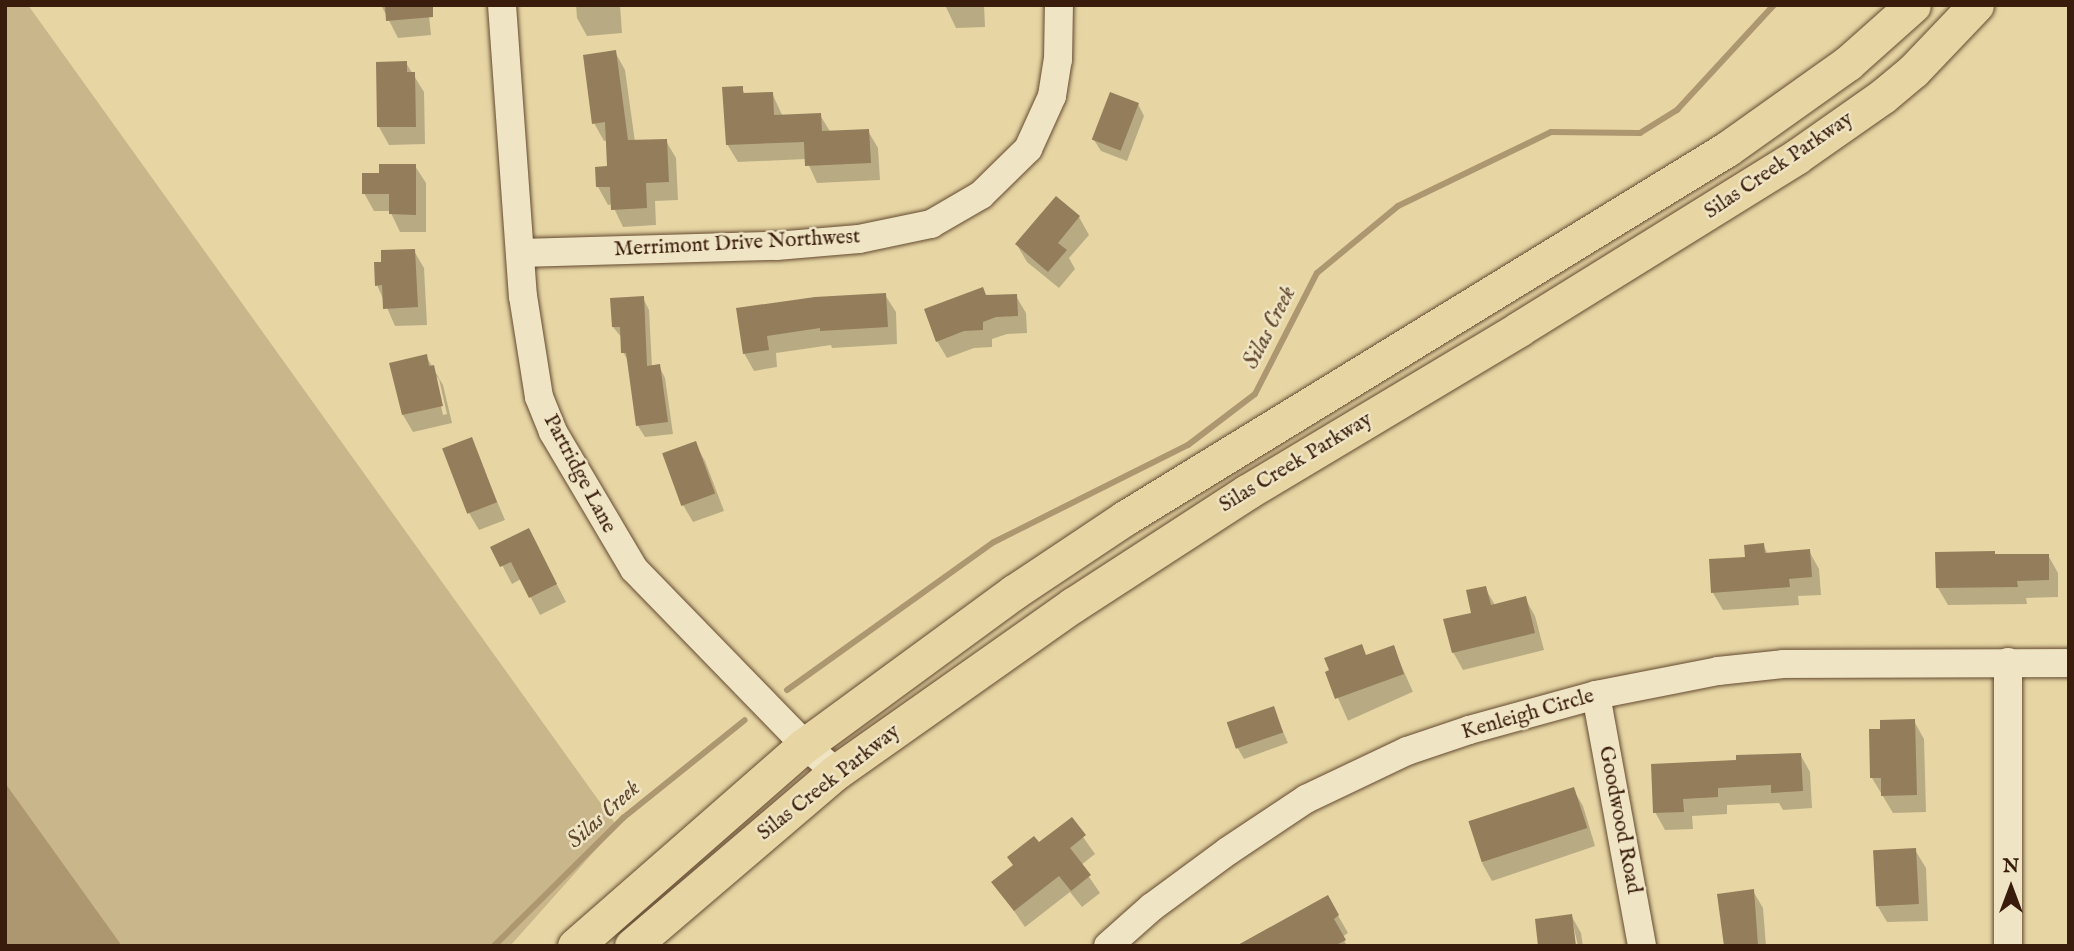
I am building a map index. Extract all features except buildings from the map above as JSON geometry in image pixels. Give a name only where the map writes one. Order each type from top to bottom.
[{"type":"main road","name":"Silas Creek Parkway","points":[[575,946],[805,746],[1014,592],[1125,518],[1727,149],[1848,63],[1913,5]]},
{"type":"main road","name":"Silas Creek Parkway","points":[[632,946],[836,772],[1161,545],[1520,329],[1796,157],[1883,96],[1914,70],[1976,5]]},
{"type":"street","name":"Partridge Lane","points":[[502,5],[520,253],[531,361],[539,397],[553,432],[634,569],[805,746],[836,772]]},
{"type":"street","name":"Merrimont Drive Northwest","points":[[520,253],[776,246],[871,237],[931,224],[981,195],[1028,149],[1052,96],[1058,60],[1059,5]]},
{"type":"street","points":[[2008,662],[2008,946]]},
{"type":"street","name":"Kenleigh Circle","points":[[1108,946],[1153,907],[1228,851],[1306,799],[1347,777],[1407,751],[1469,730],[1595,695],[1718,671],[1783,664],[2069,663]]},
{"type":"street","name":"Goodwood Road","points":[[1595,695],[1642,946]]},
{"type":"shaded area","points":[[5,5],[28,5],[617,826],[510,946],[5,946]]},
{"type":"shaded area","points":[[5,783],[122,946],[5,946]]},
{"type":"waterway","name":"Silas Creek","points":[[787,690],[994,542],[1188,445],[1255,394],[1317,273],[1398,206],[1551,132],[1640,133],[1677,110],[1774,5]]},
{"type":"waterway","name":"Silas Creek","points":[[494,946],[623,818],[745,720]]}]
